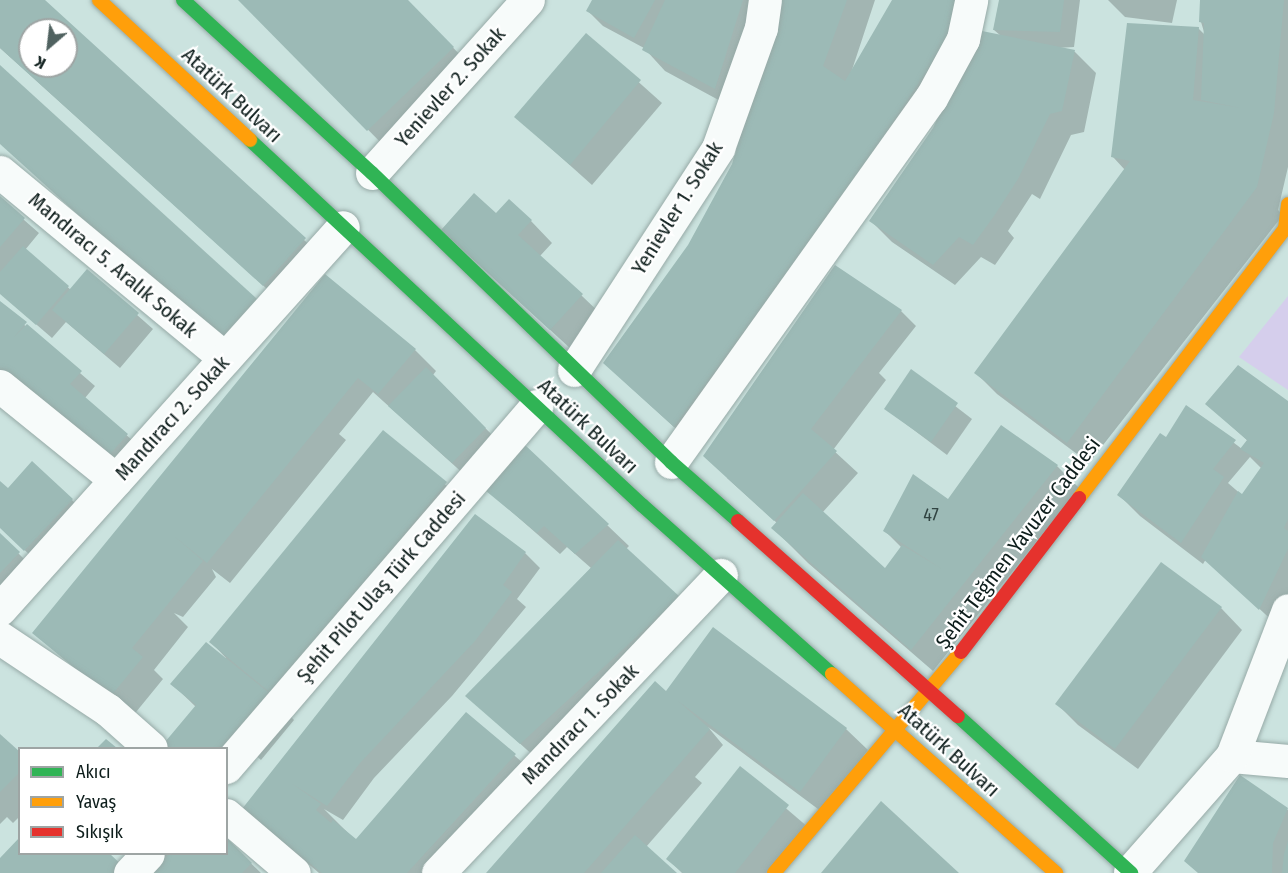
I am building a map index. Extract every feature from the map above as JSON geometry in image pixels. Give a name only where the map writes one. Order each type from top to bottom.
[{"type":"main road","name":"Atatürk Bulvarı","points":[[99,0],[721,575],[1056,873]]},
{"type":"main road","name":"Atatürk Bulvarı","points":[[183,0],[372,173],[671,462],[931,691],[1130,873]]},
{"type":"main road","points":[[1286,229],[1288,204]]},
{"type":"main road","name":"Şehit Teğmen Yavuzer Caddesi","points":[[774,873],[893,728],[931,691],[1286,229]]},
{"type":"street","name":"Yenievler 2. Sokak","points":[[372,173],[528,0]]},
{"type":"street","name":"Yenievler 1. Sokak","points":[[574,370],[718,148],[761,28],[765,0]]},
{"type":"street","points":[[671,462],[931,98],[963,39],[971,0]]},
{"type":"street","name":"Mandıracı 5. Aralık Sokak","points":[[0,172],[225,358]]},
{"type":"street","name":"Mandıracı 2. Sokak","points":[[0,609],[343,227]]},
{"type":"street","points":[[0,386],[116,480]]},
{"type":"street","name":"Şehit Pilot Ulaş Türk Caddesi","points":[[228,765],[536,406]]},
{"type":"street","name":"Mandıracı 1. Sokak","points":[[438,873],[721,575]]},
{"type":"street","points":[[1130,873],[1232,756],[1288,610]]},
{"type":"street","points":[[0,638],[108,710],[150,747]]},
{"type":"street","points":[[1232,756],[1288,761]]},
{"type":"street","points":[[228,817],[294,873]]},
{"type":"street","points":[[130,873],[147,855]]},
{"type":"shaded area","points":[[1288,296],[1288,390],[1239,357]]},
{"type":"building","points":[[0,0],[45,0],[65,18],[18,18],[18,64],[0,48]]},
{"type":"building","points":[[238,0],[408,0],[454,47],[367,131]]},
{"type":"building","points":[[592,0],[655,0],[634,38],[586,11]]},
{"type":"building","points":[[665,0],[743,0],[715,89],[642,50]]},
{"type":"building","points":[[780,0],[847,0],[823,66],[845,81],[892,0],[964,0],[948,39],[855,179],[674,427],[603,363],[688,245],[732,164]]},
{"type":"building","points":[[999,0],[1064,0],[1060,32],[993,30]]},
{"type":"building","points":[[1200,0],[1284,0],[1274,113],[1257,187],[1067,443],[974,373],[1130,161],[1111,157],[1127,23],[1199,27],[1193,100],[1241,108],[1201,100],[1204,23],[1199,22]]},
{"type":"building","points":[[78,30],[306,238],[263,286],[33,78],[78,78]]},
{"type":"building","points":[[977,30],[1075,50],[1062,111],[1050,114],[1018,179],[994,216],[973,245],[959,237],[933,265],[869,221],[933,128]]},
{"type":"building","points":[[586,33],[641,80],[570,165],[514,117]]},
{"type":"building","points":[[0,65],[257,299],[218,342],[0,144]]},
{"type":"building","points":[[474,193],[496,213],[509,199],[532,220],[518,235],[583,294],[550,330],[441,230]]},
{"type":"building","points":[[0,196],[25,218],[0,247]]},
{"type":"building","points":[[23,246],[69,286],[36,325],[0,294],[0,272]]},
{"type":"building","points":[[835,265],[902,310],[811,429],[837,451],[774,521],[703,456]]},
{"type":"building","points":[[87,269],[139,313],[104,354],[52,310]]},
{"type":"building","points":[[325,274],[416,349],[378,394],[358,378],[207,563],[174,536],[203,561],[132,648],[143,657],[110,697],[32,633]]},
{"type":"building","points":[[0,301],[27,322],[14,337],[27,324],[82,371],[70,384],[128,434],[102,463],[0,375]]},
{"type":"building","points":[[1238,365],[1288,401],[1288,519],[1284,528],[1288,531],[1288,549],[1259,610],[1201,557],[1238,491],[1242,494],[1264,463],[1240,449],[1247,440],[1205,404]]},
{"type":"building","points":[[426,367],[486,428],[452,463],[388,406]]},
{"type":"building","points":[[911,369],[958,403],[931,442],[884,409]]},
{"type":"building","points":[[1186,405],[1236,440],[1213,469],[1224,477],[1181,543],[1117,495],[1160,433],[1166,437]]},
{"type":"building","points":[[1001,425],[1058,465],[911,650],[771,528],[803,493],[885,568],[902,545],[942,569],[883,531],[913,474],[948,499]]},
{"type":"building","points":[[383,430],[447,482],[273,695],[209,642]]},
{"type":"building","points":[[525,445],[609,524],[575,554],[544,526],[537,533],[486,491]]},
{"type":"building","points":[[32,461],[73,499],[24,551],[0,528],[0,481],[8,488]]},
{"type":"building","points":[[475,514],[526,552],[503,585],[512,592],[475,641],[360,763],[327,806],[291,783],[321,804],[316,810],[331,823],[333,820],[356,839],[466,712],[516,754],[407,873],[322,873],[242,809]]},
{"type":"building","points":[[0,533],[20,552],[0,573]]},
{"type":"building","points":[[618,540],[680,597],[520,744],[465,696]]},
{"type":"building","points":[[1161,562],[1222,607],[1115,749],[1055,704]]},
{"type":"building","points":[[713,627],[847,728],[800,792],[678,701],[710,729],[584,873],[486,873],[655,681],[666,691]]},
{"type":"building","points":[[206,642],[274,697],[227,747],[161,747],[196,705],[170,684]]},
{"type":"building","points":[[0,734],[18,750],[18,774],[0,792]]},
{"type":"building","points":[[106,739],[116,747],[98,747]]},
{"type":"building","points":[[740,766],[789,805],[735,873],[683,873],[666,859]]},
{"type":"building","points":[[1240,775],[1288,808],[1273,843],[1272,873],[1198,873],[1184,861]]},
{"type":"building","points":[[881,801],[959,873],[821,873]]},
{"type":"building","points":[[635,835],[677,873],[601,873]]},
{"type":"building","points":[[18,839],[18,855],[111,855],[125,868],[120,873],[0,873],[0,858]]},
{"type":"building","points":[[228,839],[252,863],[242,873],[150,873],[168,855],[228,855]]},
{"type":"building","points":[[1288,841],[1288,873],[1282,873],[1284,854]]},
{"type":"traffic: fast","points":[[183,0],[372,173],[671,462],[738,521]]},
{"type":"traffic: fast","points":[[250,140],[642,505],[832,674]]},
{"type":"traffic: fast","points":[[958,716],[1131,873]]},
{"type":"traffic: slow","points":[[99,0],[250,140]]},
{"type":"traffic: slow","points":[[1079,498],[1285,229],[1288,204]]},
{"type":"traffic: slow","points":[[774,873],[961,652]]},
{"type":"traffic: slow","points":[[832,674],[1056,873]]},
{"type":"traffic: jam","points":[[961,652],[1079,498]]},
{"type":"traffic: jam","points":[[738,521],[958,716]]}]
